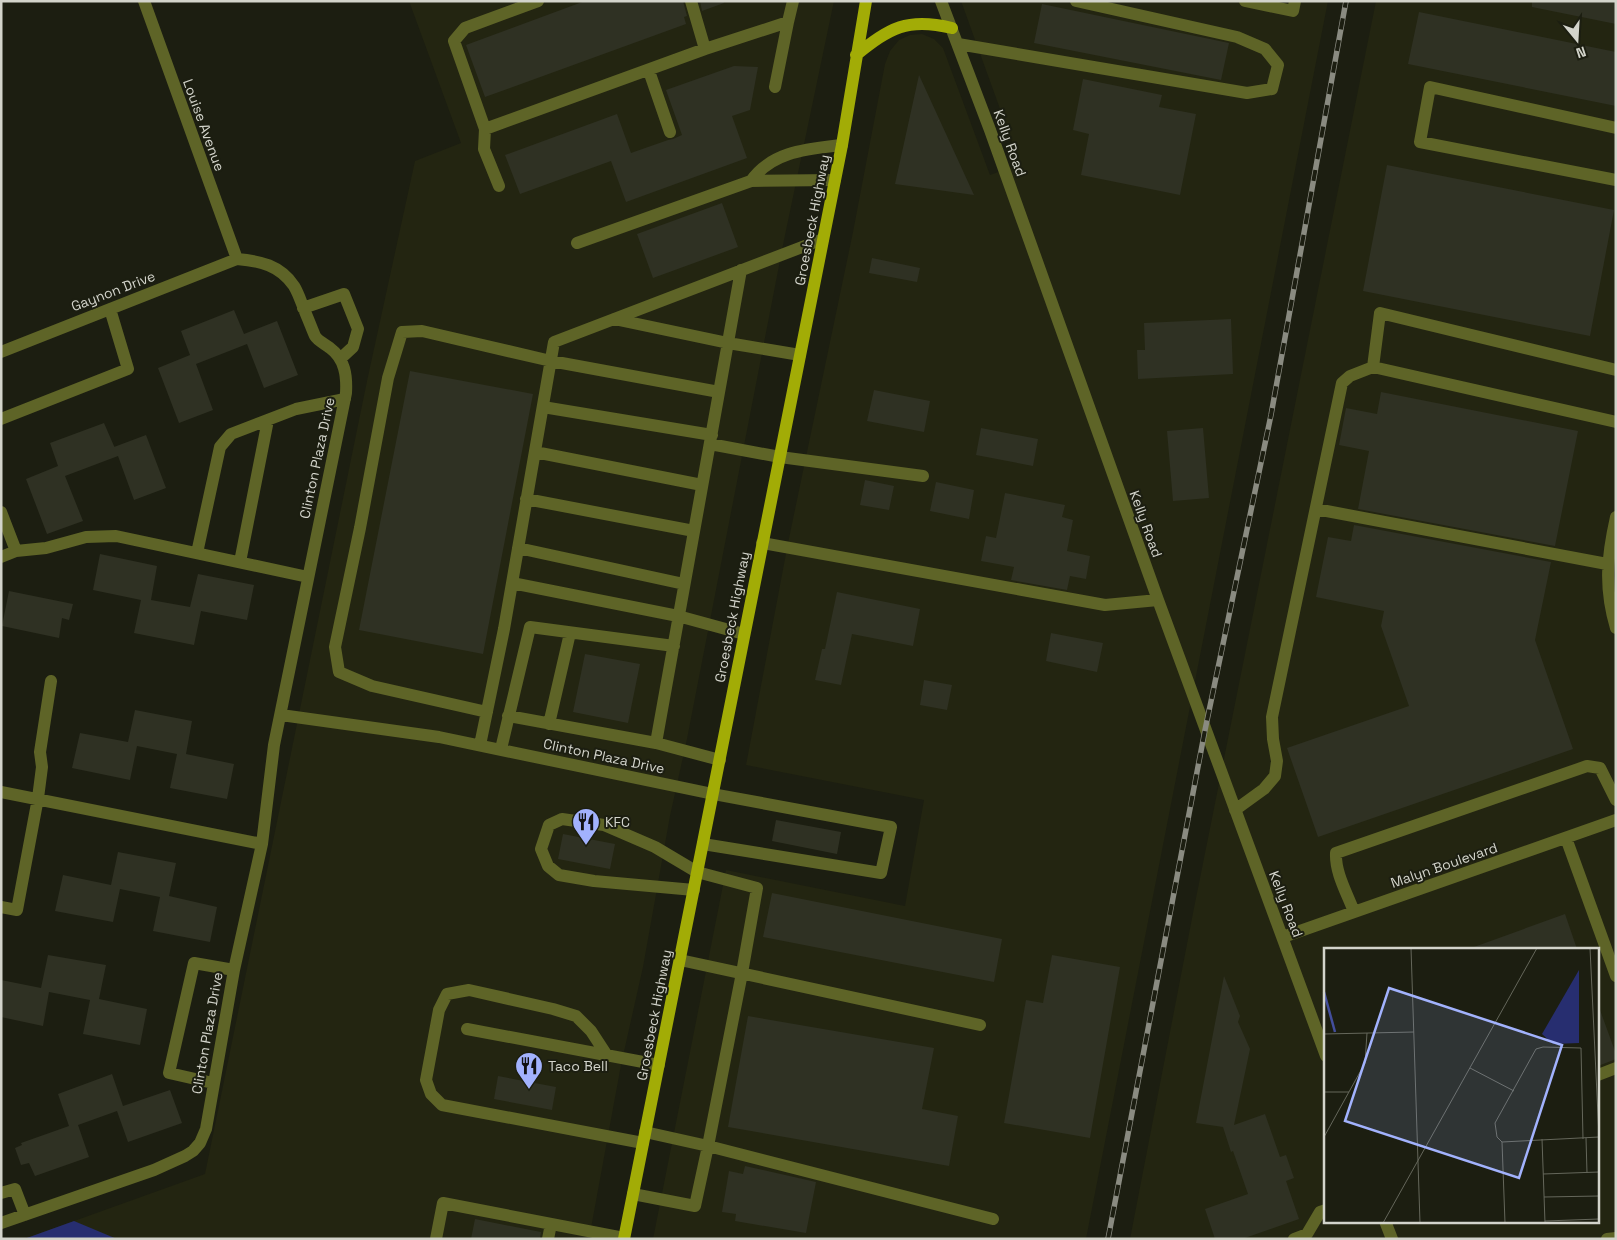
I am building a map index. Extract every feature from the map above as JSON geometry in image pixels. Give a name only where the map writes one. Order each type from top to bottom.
[{"type":"main road","name":"Groesbeck Highway","points":[[624,1238],[842,146],[866,1]]},
{"type":"main road","points":[[856,55],[878,38],[896,28],[910,24],[924,23],[952,28]]},
{"type":"street","name":"Louise Avenue","points":[[144,1],[237,259]]},
{"type":"street","points":[[499,186],[484,149],[485,129],[454,41],[465,28],[538,1]]},
{"type":"street","points":[[690,1],[705,49]]},
{"type":"street","points":[[776,87],[793,1]]},
{"type":"street","name":"Kelly Road","points":[[941,1],[990,130],[1158,600],[1324,1050]]},
{"type":"street","points":[[958,44],[1247,93],[1272,89],[1278,65],[1265,49],[1237,37],[1076,1]]},
{"type":"street","points":[[1245,1],[1294,11],[1295,1]]},
{"type":"street","points":[[485,129],[705,49],[788,22]]},
{"type":"street","points":[[648,71],[670,132]]},
{"type":"street","points":[[1616,128],[1430,87],[1420,142],[1616,180]]},
{"type":"street","points":[[751,181],[764,165],[799,150],[842,146]]},
{"type":"street","points":[[577,243],[751,181],[835,180]]},
{"type":"street","points":[[480,745],[512,583],[554,342],[823,239]]},
{"type":"street","points":[[237,259],[257,260],[283,274],[294,286],[316,338],[333,350],[340,359],[353,347],[358,329],[344,294],[304,308]]},
{"type":"street","name":"Gaynon Drive","points":[[1,352],[237,259]]},
{"type":"street","points":[[656,743],[741,270]]},
{"type":"street","points":[[1,419],[128,368],[110,309]]},
{"type":"street","points":[[1373,367],[1380,313],[1616,370]]},
{"type":"street","points":[[613,319],[728,343],[800,355]]},
{"type":"street","points":[[487,712],[372,686],[339,672],[335,647],[360,528],[388,378],[402,332],[422,331],[550,361],[719,392]]},
{"type":"street","name":"Clinton Plaza Drive","points":[[1,1224],[154,1170],[185,1156],[193,1151],[200,1142],[206,1129],[234,970],[262,844],[274,745],[345,399],[347,380],[345,369],[340,359]]},
{"type":"street","points":[[1235,810],[1264,789],[1275,776],[1277,761],[1272,717],[1342,383],[1350,376],[1373,367],[1616,422]]},
{"type":"street","points":[[197,553],[220,446],[231,434],[296,409],[345,399]]},
{"type":"street","points":[[542,407],[711,440],[780,457],[923,476]]},
{"type":"street","points":[[240,562],[268,420]]},
{"type":"street","points":[[535,452],[702,485]]},
{"type":"street","points":[[526,499],[694,531]]},
{"type":"street","points":[[1316,509],[1608,564]]},
{"type":"street","points":[[1,512],[16,551]]},
{"type":"street","points":[[1615,626],[1608,592],[1608,550],[1616,517]]},
{"type":"street","points":[[1,557],[16,551],[46,548],[86,538],[116,536],[308,577]]},
{"type":"street","points":[[762,543],[1105,605],[1158,600]]},
{"type":"street","points":[[518,548],[684,584]]},
{"type":"street","points":[[512,583],[678,616],[744,634]]},
{"type":"street","points":[[501,749],[530,627],[674,646]]},
{"type":"street","points":[[549,724],[570,633]]},
{"type":"street","points":[[1,907],[17,910],[38,798],[42,767],[40,752],[51,681]]},
{"type":"street","name":"Clinton Plaza Drive","points":[[281,715],[439,736],[713,794],[891,827],[881,873],[703,844]]},
{"type":"street","points":[[508,716],[656,743],[720,760]]},
{"type":"street","points":[[1354,912],[1338,872],[1336,852],[1587,766],[1600,768],[1616,800]]},
{"type":"street","points":[[1,792],[262,844]]},
{"type":"street","points":[[633,1194],[695,1206],[742,973],[757,888],[698,872],[655,847],[604,825],[562,818],[549,826],[541,849],[548,866],[559,875],[594,882],[694,890]]},
{"type":"street","name":"Malyn Boulevard","points":[[1283,937],[1616,820]]},
{"type":"street","points":[[1566,838],[1616,976]]},
{"type":"street","points":[[680,960],[980,1025]]},
{"type":"street","points":[[213,1083],[169,1073],[194,963],[234,970]]},
{"type":"street","points":[[606,1054],[591,1031],[576,1016],[469,990],[447,994],[440,1010],[426,1080],[431,1094],[442,1105],[644,1138],[708,1146],[993,1219]]},
{"type":"street","points":[[467,1029],[659,1065]]},
{"type":"street","points":[[1600,1073],[1616,1068]]},
{"type":"street","points":[[1,1193],[15,1188],[25,1215]]},
{"type":"street","points":[[436,1239],[443,1202],[624,1238]]},
{"type":"street","points":[[1294,1239],[1307,1234],[1320,1212],[1324,1211]]},
{"type":"street","points":[[1385,1222],[1392,1239]]},
{"type":"street","points":[[548,1239],[551,1224]]},
{"type":"street","points":[[1607,1239],[1616,1238]]},
{"type":"shaded area","points":[[409,1],[834,1],[784,240],[687,739],[670,816],[643,967],[621,1065],[589,1239],[24,1239],[205,1174],[367,381],[415,161],[461,143]]},
{"type":"shaded area","points":[[961,1],[1328,1],[1086,1239],[653,1239],[726,870],[905,906],[924,800],[746,765],[788,543],[853,232],[885,64],[890,51],[899,40],[910,35],[922,34],[934,39],[943,48],[990,175],[1020,164]]},
{"type":"shaded area","points":[[1376,1],[1616,1],[1616,1239],[1130,1239],[1193,913]]},
{"type":"shaded area","points":[[74,1221],[117,1239],[24,1239]]},
{"type":"building","points":[[585,1],[683,1],[687,16],[684,17],[686,24],[485,97],[466,45]]},
{"type":"building","points":[[700,1],[723,1],[724,3],[702,11]]},
{"type":"building","points":[[1532,1],[1616,1],[1616,24],[1532,7]]},
{"type":"building","points":[[1042,4],[1229,43],[1221,80],[1034,43]]},
{"type":"building","points":[[1419,12],[1616,52],[1616,106],[1408,64]]},
{"type":"building","points":[[734,66],[758,67],[750,110],[732,116],[747,158],[626,202],[611,161],[520,194],[505,155],[617,114],[631,153],[673,139],[682,135],[666,90]]},
{"type":"building","points":[[919,75],[974,195],[895,184]]},
{"type":"building","points":[[1083,79],[1162,95],[1159,107],[1196,114],[1180,195],[1081,175],[1089,134],[1073,130]]},
{"type":"building","points":[[1387,165],[1614,210],[1590,336],[1363,291]]},
{"type":"building","points":[[722,203],[738,247],[653,278],[637,234]]},
{"type":"building","points":[[872,258],[920,268],[917,282],[869,273]]},
{"type":"building","points":[[234,310],[244,334],[277,321],[298,375],[264,388],[247,344],[196,364],[213,410],[179,423],[158,368],[190,355],[181,331]]},
{"type":"building","points":[[1231,319],[1233,374],[1138,379],[1137,350],[1145,350],[1144,323]]},
{"type":"building","points":[[410,371],[533,394],[483,654],[359,630]]},
{"type":"building","points":[[874,390],[930,401],[924,432],[867,421]]},
{"type":"building","points":[[1381,392],[1578,431],[1555,546],[1358,509],[1369,451],[1339,445],[1346,408],[1377,414]]},
{"type":"building","points":[[104,423],[114,447],[146,435],[166,488],[134,500],[118,456],[65,476],[83,521],[47,534],[26,479],[58,466],[50,443]]},
{"type":"building","points":[[981,428],[1038,439],[1033,466],[976,455]]},
{"type":"building","points":[[1203,428],[1209,498],[1173,501],[1167,431]]},
{"type":"building","points":[[865,480],[894,486],[889,510],[860,505]]},
{"type":"building","points":[[936,482],[974,490],[969,519],[930,511]]},
{"type":"building","points":[[1005,493],[1065,505],[1062,517],[1073,520],[1067,551],[1090,556],[1086,579],[1070,576],[1067,590],[1011,580],[1014,567],[981,561],[986,536],[996,538]]},
{"type":"building","points":[[1354,525],[1551,562],[1535,640],[1573,749],[1318,837],[1287,748],[1409,706],[1381,626],[1384,611],[1316,597],[1328,537],[1351,541]]},
{"type":"building","points":[[100,554],[157,566],[151,600],[190,607],[198,574],[254,585],[247,620],[201,611],[194,645],[134,633],[141,600],[93,590]]},
{"type":"building","points":[[9,591],[73,604],[69,620],[62,618],[59,638],[2,626]]},
{"type":"building","points":[[837,592],[920,609],[913,646],[852,634],[841,685],[815,680],[822,649],[825,649]]},
{"type":"building","points":[[1051,633],[1103,643],[1097,672],[1046,661]]},
{"type":"building","points":[[585,654],[640,664],[628,723],[573,712]]},
{"type":"building","points":[[924,680],[952,685],[947,710],[920,705]]},
{"type":"building","points":[[135,710],[192,721],[186,754],[234,764],[227,799],[170,788],[177,754],[137,746],[130,780],[72,768],[80,733],[128,742]]},
{"type":"building","points":[[776,820],[841,832],[837,854],[772,841]]},
{"type":"building","points":[[563,834],[615,844],[610,869],[558,859]]},
{"type":"building","points":[[118,852],[176,863],[169,896],[217,907],[210,942],[153,931],[160,897],[120,889],[113,922],[55,911],[63,875],[111,885]]},
{"type":"building","points":[[772,893],[1002,939],[994,982],[763,937]]},
{"type":"building","points":[[1565,914],[1577,948],[1474,948]]},
{"type":"building","points":[[48,955],[106,965],[99,999],[147,1009],[140,1045],[83,1034],[90,1000],[49,992],[43,1026],[1,1017],[1,980],[41,988]]},
{"type":"building","points":[[1052,955],[1120,967],[1090,1138],[1004,1123],[1026,1000],[1043,1003]]},
{"type":"building","points":[[1224,976],[1240,1016],[1238,1022],[1250,1049],[1234,1125],[1265,1114],[1280,1157],[1286,1155],[1294,1178],[1286,1181],[1299,1219],[1242,1239],[1215,1239],[1205,1209],[1248,1194],[1223,1127],[1196,1123]]},
{"type":"building","points":[[1600,1010],[1616,1054],[1616,1059],[1600,1065]]},
{"type":"building","points":[[748,1016],[934,1048],[922,1109],[958,1116],[949,1166],[728,1127]]},
{"type":"building","points":[[112,1074],[123,1106],[170,1090],[182,1123],[128,1142],[117,1111],[78,1125],[89,1157],[35,1176],[29,1163],[21,1165],[15,1148],[22,1145],[21,1143],[69,1126],[58,1094]]},
{"type":"building","points":[[498,1076],[556,1087],[552,1110],[494,1099]]},
{"type":"building","points":[[745,1166],[816,1182],[806,1233],[735,1221],[736,1214],[722,1212],[729,1171],[743,1174]]},
{"type":"building","points":[[475,1219],[541,1232],[540,1239],[471,1239]]},
{"type":"railway","points":[[1108,1239],[1205,730],[1271,415],[1346,1]]},
{"type":"place","name":"KFC","points":[[586,846]]},
{"type":"place","name":"Taco Bell","points":[[529,1090]]}]
